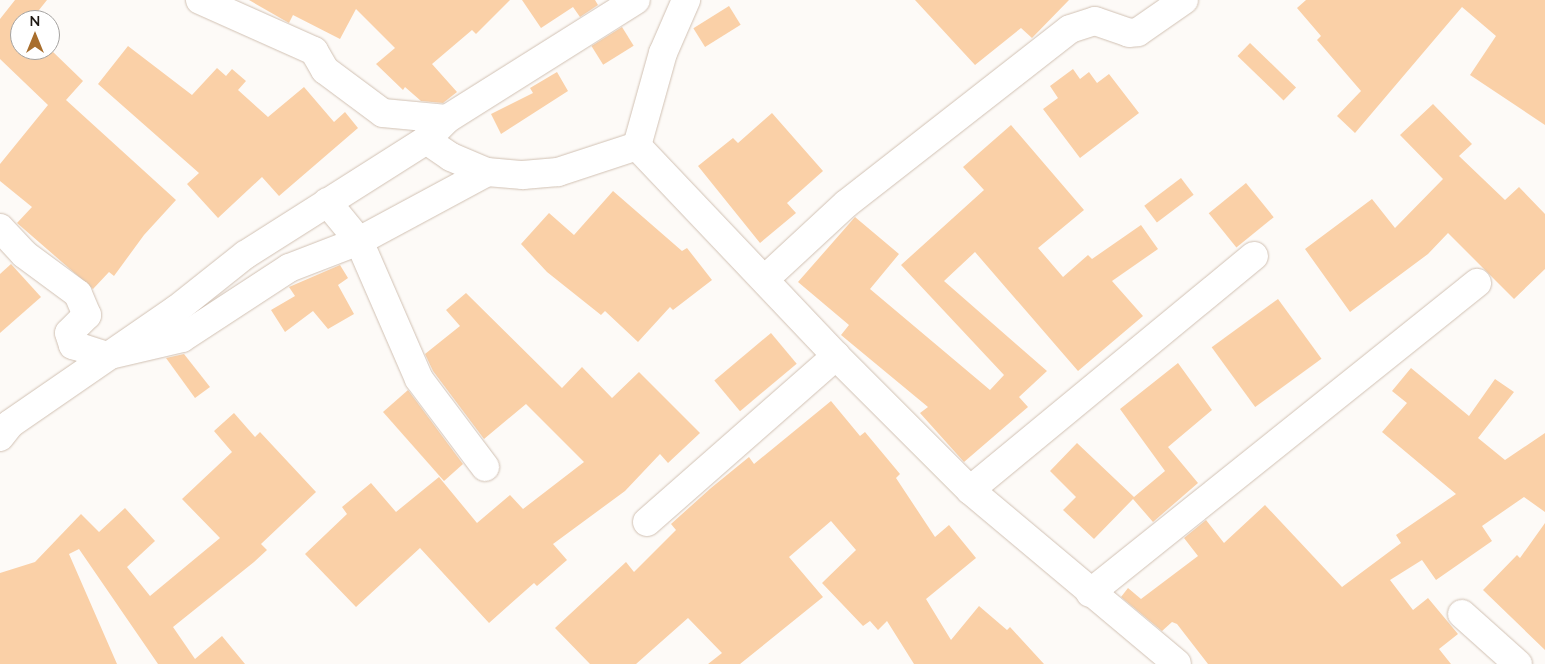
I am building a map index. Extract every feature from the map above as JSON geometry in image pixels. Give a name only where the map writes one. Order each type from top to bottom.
[{"type":"street","points":[[200,0],[314,50],[325,70],[383,113],[447,119]]},
{"type":"street","points":[[3,425],[177,309],[245,255],[398,155],[426,140],[447,119],[636,0]]},
{"type":"street","points":[[637,146],[663,53],[686,0]]},
{"type":"street","points":[[765,279],[846,204],[1070,28],[1096,21],[1129,33],[1138,32],[1184,0]]},
{"type":"street","points":[[383,113],[398,155]]},
{"type":"street","points":[[426,140],[451,157],[487,172],[523,175],[558,172],[637,146]]},
{"type":"street","points":[[637,146],[836,356],[970,490],[1090,593],[1177,664]]},
{"type":"street","points":[[0,228],[24,254],[78,294],[88,315],[69,333],[73,345],[106,356],[182,338],[289,268],[359,241],[487,172]]},
{"type":"street","points":[[327,202],[359,241],[419,379],[485,467]]},
{"type":"street","points":[[970,490],[1254,256]]},
{"type":"street","points":[[1090,593],[1477,283]]},
{"type":"street","points":[[647,522],[836,356]]},
{"type":"street","points":[[1462,614],[1518,664]]},
{"type":"building","points":[[15,0],[47,0],[39,10],[10,10],[10,60],[60,59],[83,81],[66,100],[176,200],[144,235],[114,276],[109,272],[93,289],[17,223],[32,207],[0,181],[0,164],[48,105],[0,59],[0,19]]},
{"type":"building","points":[[249,0],[510,0],[476,34],[472,30],[432,64],[457,92],[443,103],[421,101],[405,87],[403,90],[376,64],[395,48],[356,9],[340,39],[293,15],[289,23]]},
{"type":"building","points":[[522,0],[595,0],[598,5],[580,17],[573,7],[541,28]]},
{"type":"building","points":[[915,0],[1069,0],[1032,38],[1021,28],[975,65]]},
{"type":"building","points":[[1306,0],[1545,0],[1545,125],[1470,75],[1496,36],[1462,7],[1355,133],[1337,116],[1361,91],[1317,40],[1321,36],[1297,8]]},
{"type":"building","points":[[729,6],[741,25],[705,47],[693,28]]},
{"type":"building","points":[[622,27],[634,46],[603,65],[591,46]]},
{"type":"building","points":[[1250,43],[1296,87],[1284,100],[1237,56]]},
{"type":"building","points":[[128,46],[192,95],[217,68],[226,76],[232,69],[246,81],[238,90],[268,117],[304,87],[334,122],[345,112],[358,128],[279,196],[262,177],[218,218],[187,184],[199,173],[98,84]]},
{"type":"building","points":[[1073,69],[1080,79],[1089,72],[1097,83],[1109,74],[1139,113],[1080,158],[1043,109],[1058,98],[1050,86]]},
{"type":"building","points":[[557,72],[568,91],[501,134],[491,114],[533,93],[530,88]]},
{"type":"building","points":[[1433,104],[1472,144],[1459,156],[1505,200],[1519,187],[1545,214],[1545,269],[1514,299],[1448,233],[1428,254],[1350,312],[1305,249],[1372,199],[1395,228],[1443,179],[1400,135]]},
{"type":"building","points":[[772,113],[823,171],[787,203],[796,213],[760,243],[698,166],[733,138],[738,143]]},
{"type":"building","points":[[1011,125],[1084,210],[1038,248],[1063,277],[1088,255],[1092,259],[1141,225],[1158,249],[1112,281],[1143,316],[1078,371],[975,252],[944,281],[1047,371],[1019,397],[1028,407],[964,462],[920,413],[928,407],[841,335],[849,325],[798,282],[855,217],[899,254],[870,289],[990,390],[1004,375],[901,265],[984,190],[963,167]]},
{"type":"building","points":[[1181,178],[1194,195],[1157,222],[1144,206]]},
{"type":"building","points":[[1246,183],[1274,217],[1236,247],[1209,213]]},
{"type":"building","points":[[613,191],[682,251],[687,248],[712,280],[673,310],[670,307],[638,342],[605,311],[601,315],[547,272],[521,244],[549,213],[574,235]]},
{"type":"building","points":[[11,264],[41,297],[0,333],[0,274]]},
{"type":"building","points":[[340,265],[348,278],[338,285],[354,314],[328,329],[313,311],[285,332],[271,310],[295,296],[289,287]]},
{"type":"building","points":[[466,293],[562,388],[582,367],[612,398],[639,372],[700,433],[668,463],[660,454],[625,491],[553,544],[567,560],[537,586],[534,583],[489,623],[420,548],[356,607],[305,554],[347,514],[342,507],[371,483],[396,512],[439,477],[477,523],[510,495],[523,509],[584,462],[526,404],[484,439],[433,371],[425,354],[460,326],[446,310]]},
{"type":"building","points":[[1278,299],[1321,359],[1255,407],[1212,347]]},
{"type":"building","points":[[771,333],[797,364],[740,411],[714,381]]},
{"type":"building","points":[[184,354],[210,387],[195,398],[166,358]]},
{"type":"building","points":[[1178,363],[1212,410],[1168,447],[1198,483],[1153,522],[1133,499],[1094,539],[1063,510],[1076,497],[1050,471],[1077,443],[1134,497],[1165,471],[1120,409]]},
{"type":"building","points":[[1411,368],[1469,416],[1495,379],[1514,392],[1478,438],[1505,460],[1545,433],[1545,512],[1524,497],[1482,526],[1492,541],[1436,580],[1422,560],[1390,580],[1413,610],[1428,598],[1458,634],[1439,649],[1451,664],[1208,664],[1177,624],[1172,622],[1162,631],[1121,597],[1128,588],[1141,599],[1198,556],[1184,538],[1206,520],[1224,543],[1265,505],[1342,587],[1401,543],[1396,535],[1456,494],[1382,432],[1407,403],[1392,391]]},
{"type":"building","points":[[408,390],[463,464],[444,481],[383,412]]},
{"type":"building","points":[[831,401],[860,436],[865,432],[900,474],[896,478],[935,537],[949,525],[976,558],[926,599],[951,640],[979,606],[1007,630],[1010,627],[1044,664],[914,664],[887,621],[878,630],[870,621],[863,626],[822,583],[856,550],[831,521],[789,557],[823,597],[740,664],[708,664],[722,653],[688,618],[636,664],[590,664],[555,628],[626,562],[634,572],[676,530],[671,524],[711,488],[749,457],[754,464]]},
{"type":"building","points":[[234,413],[255,437],[260,432],[316,492],[261,544],[267,550],[173,627],[195,659],[222,636],[245,664],[158,664],[79,549],[69,554],[117,664],[0,664],[0,573],[35,562],[81,514],[99,532],[125,508],[155,541],[127,567],[150,596],[220,538],[182,499],[232,452],[214,431]]},
{"type":"building","points":[[1545,523],[1545,650],[1483,590],[1517,555],[1520,558]]}]
